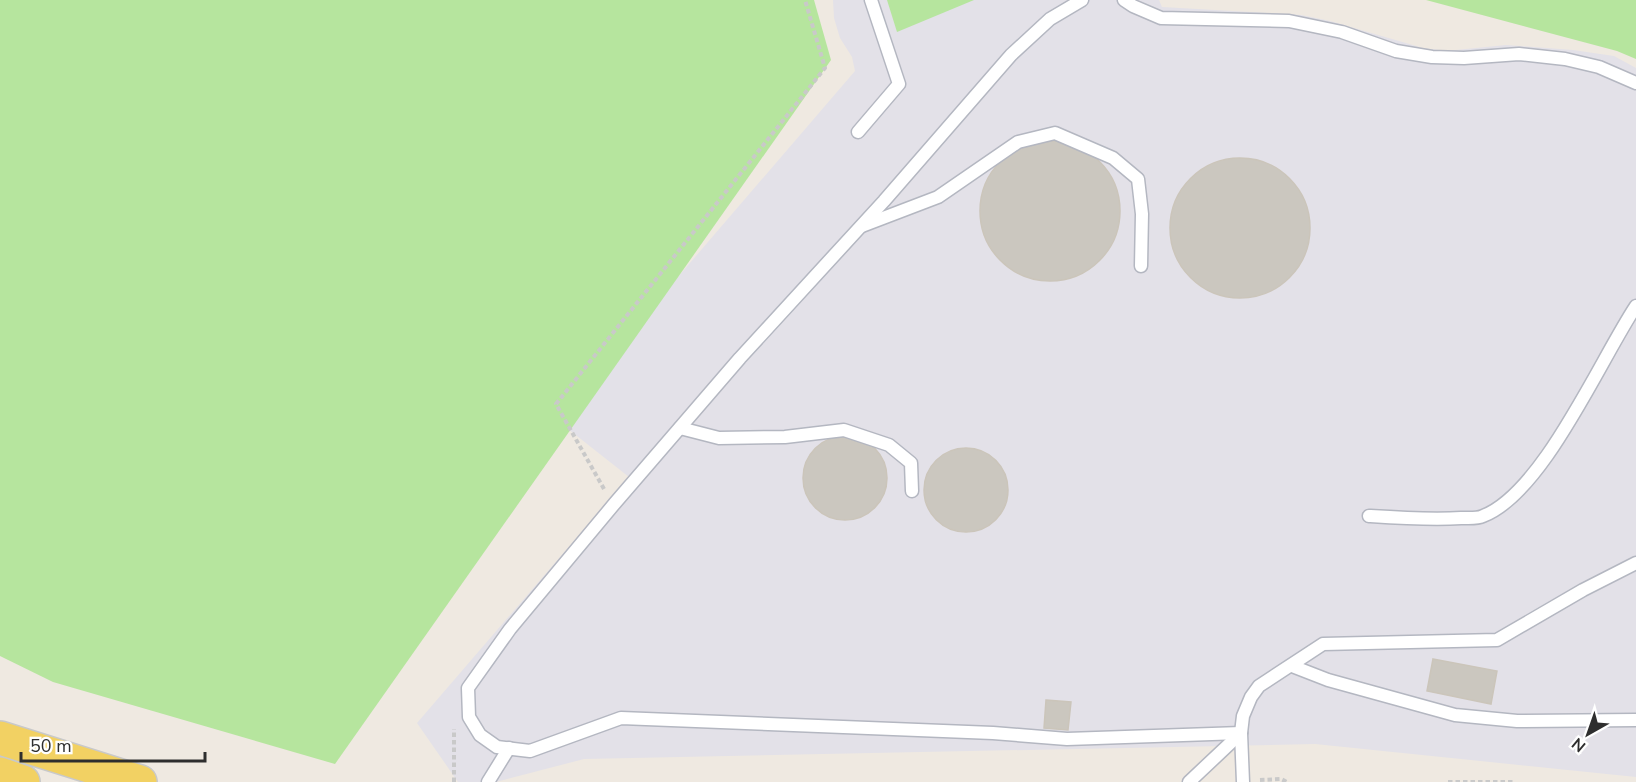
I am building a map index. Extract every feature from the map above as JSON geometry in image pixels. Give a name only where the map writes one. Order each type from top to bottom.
[{"type":"main road","points":[[0,738],[140,782]]},
{"type":"main road","points":[[0,774],[24,782]]},
{"type":"lane","points":[[858,132],[899,84],[871,0]]},
{"type":"lane","points":[[1082,0],[1050,19],[1011,55],[680,428],[510,629],[468,688],[469,717],[480,735],[497,747],[530,751],[621,718],[993,733],[1067,739],[1241,733]]},
{"type":"lane","points":[[1124,0],[1161,18],[1289,21],[1342,32],[1396,51],[1432,57],[1464,58],[1519,54],[1565,59],[1599,67],[1636,83]]},
{"type":"lane","points":[[861,226],[938,197],[1018,142],[1055,133],[1113,158],[1138,179],[1142,214],[1141,266]]},
{"type":"lane","points":[[1369,516],[1434,520],[1481,517],[1510,499],[1551,448],[1591,385],[1614,340],[1636,306]]},
{"type":"lane","points":[[680,428],[719,438],[784,437],[843,430],[889,445],[911,463],[912,491]]},
{"type":"lane","points":[[1243,782],[1241,733],[1243,716],[1251,697],[1258,686],[1323,644],[1497,640],[1583,590],[1636,563]]},
{"type":"lane","points":[[1292,666],[1328,680],[1455,715],[1517,721],[1636,720]]},
{"type":"lane","points":[[1189,782],[1241,733]]},
{"type":"lane","points":[[488,782],[509,748]]},
{"type":"path","points":[[605,491],[556,404],[825,68],[805,0]]},
{"type":"path","points":[[454,722],[454,782]]},
{"type":"path","points":[[1281,779],[1287,782]]},
{"type":"path","points":[[1448,782],[1513,782]]},
{"type":"shaded area","points":[[833,0],[1159,0],[1162,7],[1301,15],[1423,48],[1446,51],[1506,45],[1573,50],[1614,56],[1636,68],[1636,777],[1315,744],[584,759],[496,782],[458,782],[417,723],[629,477],[563,425],[610,356],[855,71],[852,57],[840,38],[834,18]]},
{"type":"green space","points":[[0,0],[814,0],[831,60],[335,764],[53,682],[0,656]]},
{"type":"green space","points":[[887,0],[974,0],[897,32]]},
{"type":"green space","points":[[1426,0],[1636,0],[1636,59],[1617,51]]},
{"type":"building","points":[[1050,141],[1077,147],[1089,153],[1099,162],[1108,172],[1114,184],[1120,211],[1114,238],[1108,250],[1099,260],[1089,269],[1077,275],[1050,281],[1023,275],[1011,269],[1001,260],[992,250],[986,238],[980,211],[986,184],[992,172],[1001,162],[1011,153],[1023,147]]},
{"type":"building","points":[[1240,158],[1267,164],[1279,170],[1289,179],[1298,189],[1304,201],[1310,228],[1304,255],[1298,267],[1289,277],[1279,286],[1267,292],[1240,298],[1213,292],[1201,286],[1191,277],[1182,267],[1176,255],[1170,228],[1176,201],[1182,189],[1191,179],[1201,170],[1213,164]]},
{"type":"building","points":[[845,436],[861,439],[880,455],[887,478],[884,494],[868,513],[845,520],[829,517],[810,501],[803,478],[806,462],[822,443]]},
{"type":"building","points":[[966,448],[982,451],[1001,467],[1008,490],[1005,506],[989,525],[966,532],[950,529],[931,513],[924,490],[927,474],[943,455]]},
{"type":"building","points":[[1433,659],[1497,671],[1491,704],[1427,691]]},
{"type":"building","points":[[1046,700],[1071,702],[1068,730],[1044,728]]}]
